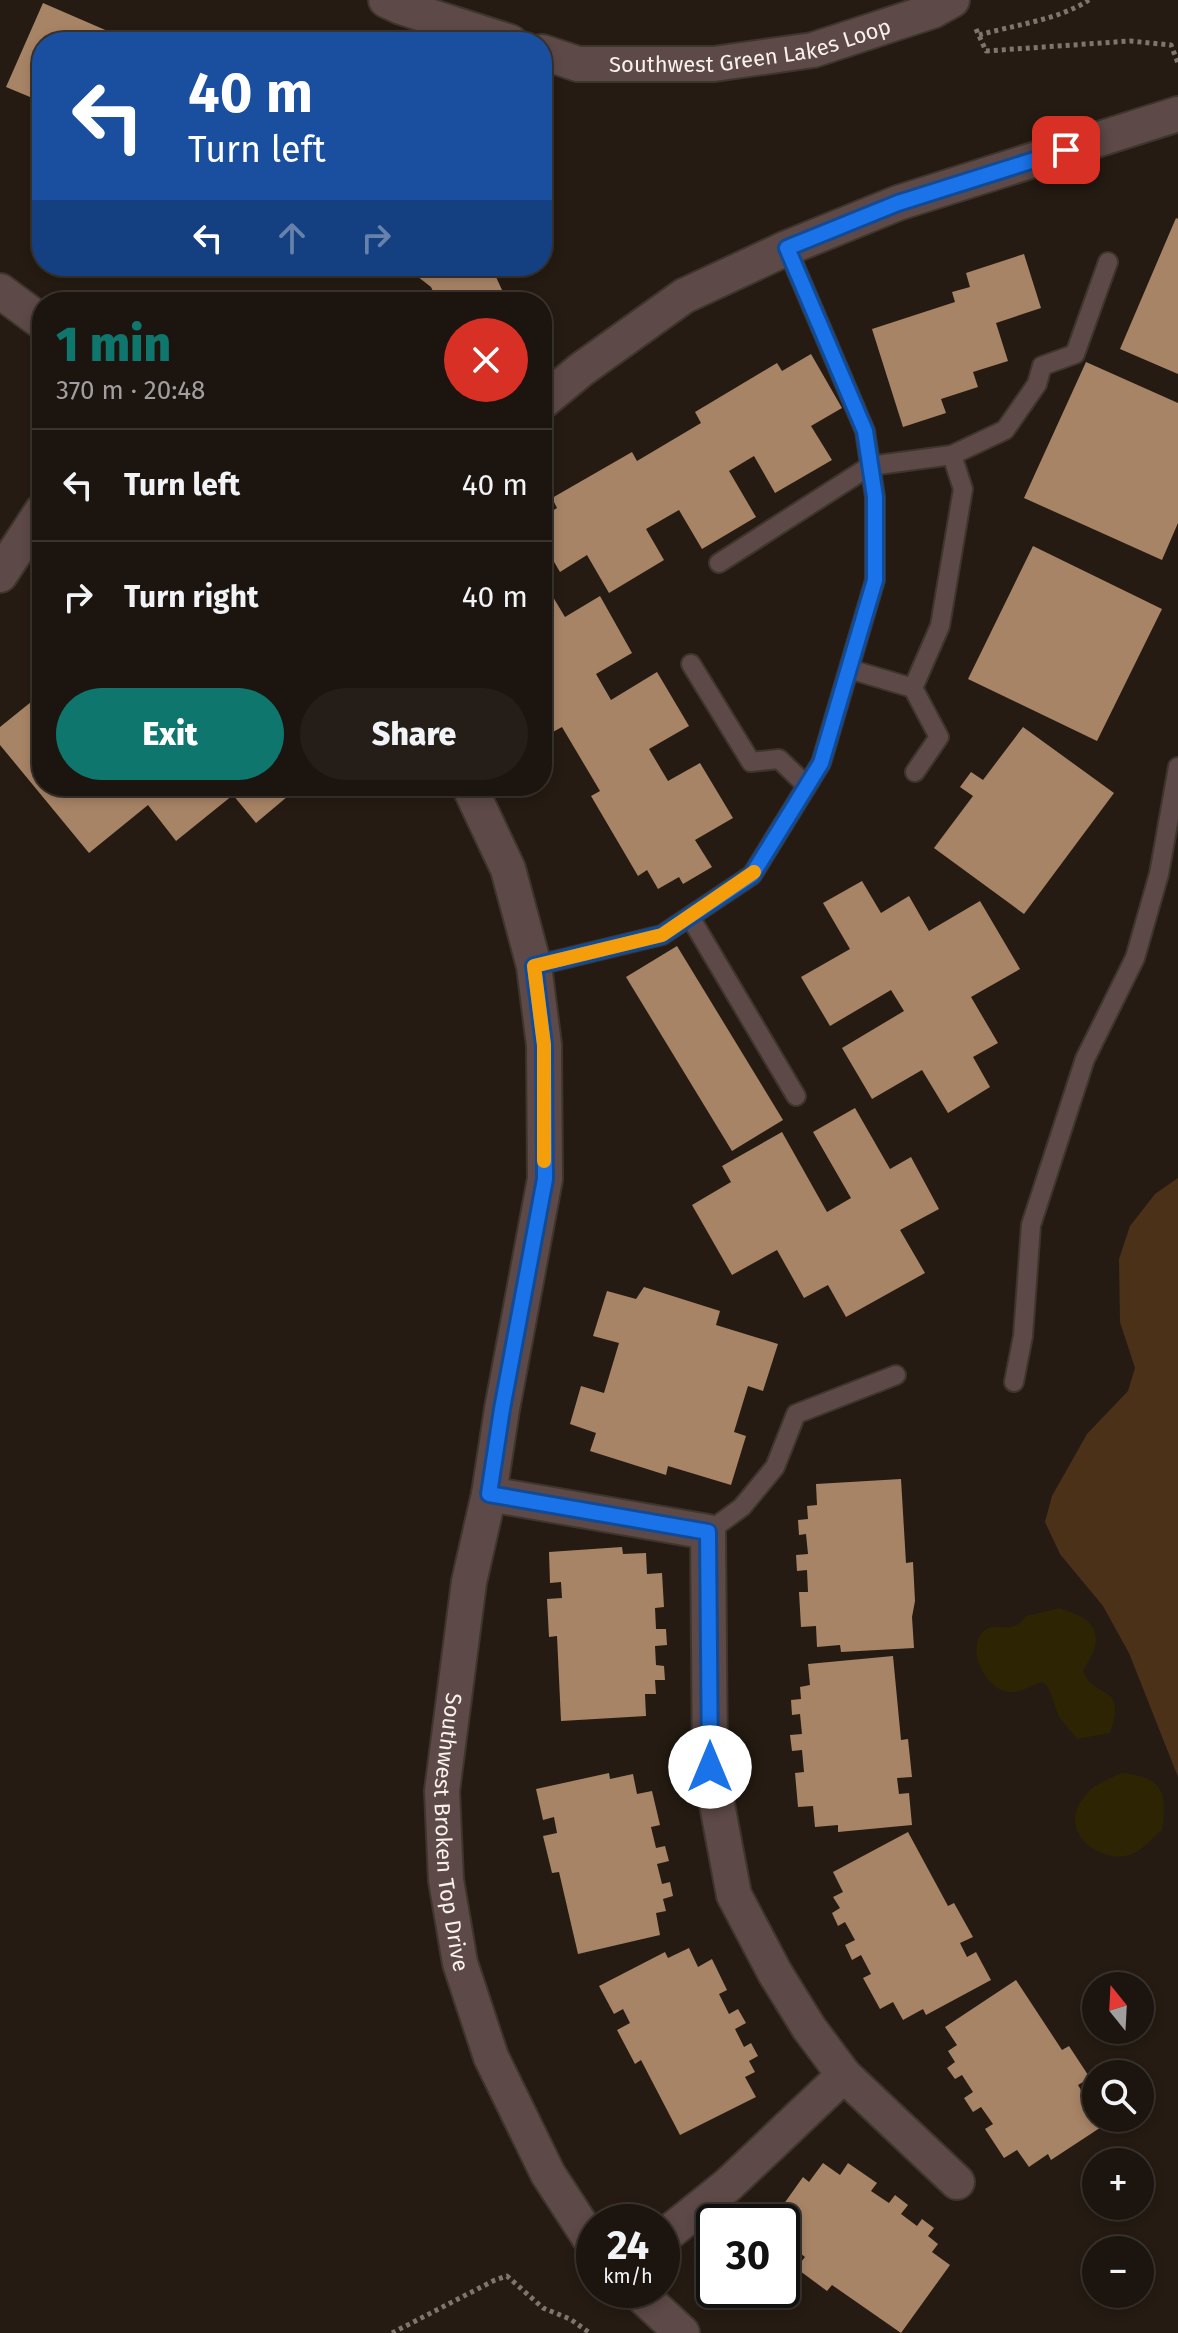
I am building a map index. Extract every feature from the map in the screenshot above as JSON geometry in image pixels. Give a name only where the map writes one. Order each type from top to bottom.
[{"type":"street","points":[[386,0],[480,32]]},
{"type":"street","name":"Southwest Green Lakes Loop","points":[[552,55],[578,64],[714,64],[813,50],[932,11],[962,12]]},
{"type":"street","points":[[552,394],[684,296],[787,248],[898,203],[1178,114]]},
{"type":"street","points":[[0,291],[32,315]]},
{"type":"street","points":[[0,575],[32,526]]},
{"type":"street","name":"Southwest Broken Top Drive","points":[[474,796],[508,869],[534,966],[544,1045],[545,1179],[489,1494],[469,1582],[442,1791],[446,1880],[460,1963],[491,2057],[548,2174],[576,2217]]},
{"type":"street","points":[[489,1494],[708,1532],[710,1767],[734,1895],[782,1984],[809,2028],[844,2075],[957,2182]]},
{"type":"street","points":[[680,2224],[728,2185],[844,2075]]},
{"type":"street","points":[[655,2308],[682,2333]]},
{"type":"lane","points":[[534,966],[662,935],[752,875],[821,763],[875,580],[875,497],[865,431],[787,248]]},
{"type":"lane","points":[[719,563],[870,466],[952,455],[1005,430],[1037,384],[1042,366],[1075,354],[1108,262]]},
{"type":"lane","points":[[913,688],[940,626],[963,489],[952,455]]},
{"type":"lane","points":[[691,664],[751,762],[779,759],[807,786]]},
{"type":"lane","points":[[849,669],[913,688],[939,737],[915,772]]},
{"type":"lane","points":[[1014,1382],[1023,1336],[1031,1225],[1085,1059],[1135,958],[1159,874],[1178,767]]},
{"type":"lane","points":[[690,917],[796,1096]]},
{"type":"lane","points":[[708,1532],[742,1507],[775,1467],[796,1414],[896,1375]]},
{"type":"path","points":[[979,35],[1048,16],[1089,0]]},
{"type":"path","points":[[962,12],[979,35],[986,51],[1130,41],[1171,45],[1178,63]]},
{"type":"path","points":[[392,2333],[507,2276],[543,2308],[570,2319],[590,2333]]},
{"type":"shaded area","points":[[1178,1178],[1178,1777],[1129,1653],[1103,1606],[1060,1554],[1045,1522],[1052,1496],[1087,1434],[1128,1391],[1135,1368],[1120,1322],[1119,1259],[1130,1226],[1155,1194]]},
{"type":"sand","points":[[1059,1608],[1086,1620],[1094,1631],[1095,1647],[1083,1671],[1088,1680],[1113,1699],[1115,1706],[1110,1733],[1077,1739],[1059,1717],[1049,1689],[1043,1682],[1014,1692],[1005,1691],[990,1681],[979,1664],[977,1646],[984,1631],[995,1627],[1013,1627],[1026,1616]]},
{"type":"sand","points":[[1121,1773],[1154,1782],[1162,1795],[1164,1816],[1162,1830],[1144,1846],[1132,1854],[1114,1856],[1087,1844],[1077,1829],[1075,1816],[1088,1792]]},
{"type":"building","points":[[43,3],[110,32],[32,32],[32,98],[6,87]]},
{"type":"building","points":[[1178,219],[1178,374],[1120,349]]},
{"type":"building","points":[[1024,254],[1041,308],[996,323],[1008,361],[973,372],[978,387],[941,399],[946,413],[903,427],[872,329],[955,302],[952,292],[970,287],[966,273]]},
{"type":"building","points":[[417,276],[496,276],[502,290],[433,292]]},
{"type":"building","points":[[811,354],[842,408],[811,426],[832,460],[775,493],[754,456],[729,471],[756,517],[702,549],[679,510],[646,529],[664,560],[609,593],[587,555],[560,572],[552,558],[552,511],[557,508],[552,498],[632,452],[637,461],[701,423],[695,412],[777,363],[782,371]]},
{"type":"building","points":[[1086,362],[1178,403],[1178,523],[1162,560],[1024,498]]},
{"type":"building","points":[[1033,546],[1162,609],[1097,741],[968,679]]},
{"type":"building","points":[[552,595],[565,617],[600,596],[632,653],[596,674],[611,700],[657,672],[689,726],[649,749],[668,781],[700,763],[733,818],[695,840],[712,867],[683,884],[679,877],[658,889],[647,870],[638,876],[591,796],[600,791],[562,727],[552,732]]},
{"type":"building","points":[[32,703],[32,784],[0,745],[0,727]]},
{"type":"building","points":[[1023,727],[1114,793],[1024,914],[934,848],[973,796],[960,787],[971,772],[983,780]]},
{"type":"building","points":[[42,796],[232,796],[176,841],[148,805],[89,853]]},
{"type":"building","points":[[234,796],[288,796],[256,823]]},
{"type":"building","points":[[862,881],[881,913],[909,896],[929,931],[980,901],[1020,969],[971,997],[998,1043],[973,1057],[990,1087],[948,1113],[922,1070],[872,1099],[842,1048],[904,1011],[891,990],[830,1026],[801,977],[850,949],[823,903]]},
{"type":"building","points":[[677,946],[783,1120],[732,1151],[626,977]]},
{"type":"building","points":[[855,1108],[890,1169],[911,1157],[939,1209],[900,1230],[925,1273],[846,1317],[828,1285],[804,1298],[777,1250],[732,1275],[692,1205],[731,1182],[722,1166],[782,1132],[827,1212],[851,1198],[813,1132]]},
{"type":"building","points":[[644,1287],[720,1311],[716,1325],[778,1344],[763,1391],[748,1386],[734,1432],[746,1436],[731,1485],[668,1466],[666,1475],[590,1451],[596,1433],[570,1424],[581,1386],[604,1393],[619,1343],[593,1336],[607,1291],[636,1299]]},
{"type":"building","points":[[901,1479],[906,1563],[913,1562],[914,1648],[841,1652],[840,1645],[817,1647],[816,1626],[801,1627],[799,1592],[808,1592],[807,1570],[797,1571],[796,1555],[808,1554],[806,1534],[799,1535],[798,1520],[808,1519],[807,1506],[817,1505],[816,1484]]},
{"type":"building","points":[[622,1547],[623,1554],[646,1553],[647,1574],[662,1573],[664,1607],[655,1608],[656,1629],[666,1629],[667,1645],[655,1646],[656,1665],[664,1666],[665,1680],[655,1680],[656,1694],[645,1694],[646,1716],[561,1721],[557,1636],[549,1637],[547,1599],[562,1598],[561,1582],[550,1583],[549,1552]]},
{"type":"building","points":[[893,1656],[901,1740],[908,1739],[912,1777],[897,1778],[899,1794],[909,1793],[912,1825],[838,1832],[838,1825],[815,1827],[813,1806],[798,1807],[795,1773],[804,1772],[802,1750],[792,1751],[790,1735],[802,1734],[800,1714],[792,1715],[791,1700],[801,1699],[800,1687],[810,1685],[808,1664]]},
{"type":"building","points":[[609,1773],[610,1779],[633,1774],[637,1794],[652,1791],[660,1825],[651,1827],[656,1848],[665,1846],[669,1861],[657,1864],[662,1884],[670,1882],[673,1896],[663,1899],[666,1911],[656,1913],[660,1935],[578,1954],[559,1872],[552,1873],[543,1836],[557,1833],[554,1817],[543,1820],[536,1789]]},
{"type":"building","points":[[908,1832],[948,1906],[954,1903],[973,1937],[960,1943],[967,1957],[976,1952],[991,1980],[926,2015],[923,2009],[903,2020],[893,2002],[880,2009],[863,1978],[871,1974],[861,1955],[852,1960],[845,1945],[855,1940],[845,1922],[838,1926],[832,1913],[840,1908],[833,1897],[843,1892],[833,1872]]},
{"type":"building","points":[[689,1948],[698,1967],[712,1959],[727,1990],[719,1994],[729,2014],[738,2009],[746,2023],[735,2029],[744,2047],[751,2043],[758,2056],[749,2061],[755,2072],[745,2077],[756,2097],[680,2135],[641,2060],[635,2064],[617,2030],[630,2023],[623,2009],[614,2014],[599,1986],[665,1952],[668,1958]]},
{"type":"building","points":[[1016,1980],[1062,2050],[1069,2046],[1082,2066],[1082,2083],[1078,2085],[1082,2092],[1082,2132],[1094,2132],[1051,2160],[1048,2154],[1029,2167],[1017,2150],[1004,2158],[985,2129],[993,2124],[981,2107],[973,2112],[964,2098],[973,2092],[962,2075],[955,2079],[947,2068],[955,2062],[948,2051],[957,2045],[945,2027]]},
{"type":"building","points":[[823,2163],[840,2175],[848,2163],[877,2183],[871,2191],[889,2203],[895,2195],[908,2205],[901,2214],[917,2226],[922,2219],[934,2228],[928,2236],[938,2244],[932,2252],[950,2265],[901,2333],[832,2285],[827,2291],[800,2271],[800,2263],[805,2257],[800,2253],[800,2204],[784,2204],[803,2177],[809,2182]]},
{"type":"slow traffic","points":[[544,1161],[544,1045],[534,966],[662,935],[754,872]]},
{"type":"route","points":[[710,1767],[708,1532],[489,1494],[545,1179],[544,1045],[534,966],[662,935],[752,875],[821,763],[875,580],[875,497],[865,431],[787,248],[898,203],[1066,150]]}]
